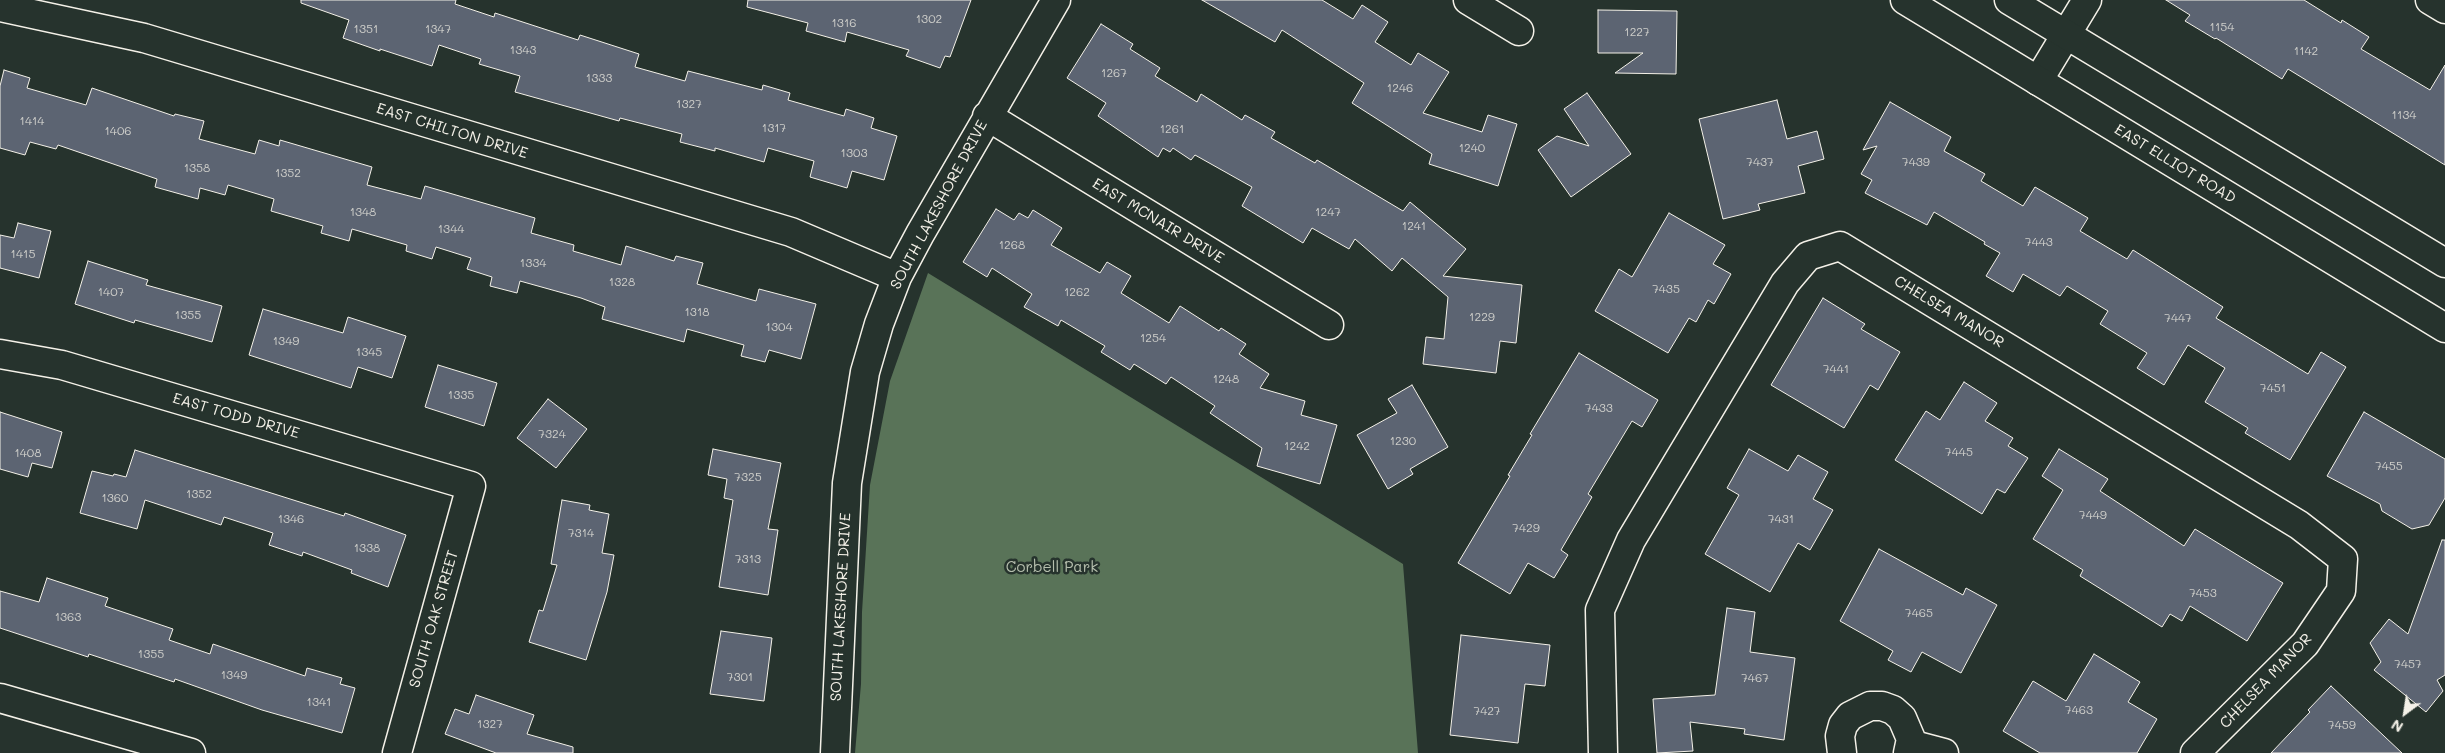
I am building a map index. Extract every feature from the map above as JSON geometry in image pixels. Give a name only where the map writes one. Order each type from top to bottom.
[{"type":"street","name":"SOUTH LAKESHORE DRIVE","points":[[835,753],[847,483],[865,372],[879,324],[897,277],[987,116],[1056,0]]},
{"type":"street","points":[[1468,0],[1519,31]]},
{"type":"street","name":"EAST ELLIOT ROAD","points":[[1905,0],[2445,328]]},
{"type":"street","points":[[2009,0],[2445,263]]},
{"type":"street","points":[[2038,81],[2087,0]]},
{"type":"street","points":[[2430,0],[2445,9]]},
{"type":"street","name":"EAST CHILTON DRIVE","points":[[0,7],[144,38],[781,229],[897,277]]},
{"type":"street","name":"EAST MCNAIR DRIVE","points":[[987,116],[1330,325]]},
{"type":"street","name":"CHELSEA MANOR","points":[[1604,753],[1600,610],[1631,540],[1785,283],[1808,256],[1840,246],[2299,525],[2343,559],[2341,591],[2305,644],[2196,753]]},
{"type":"street","name":"EAST TODD DRIVE","points":[[0,354],[62,365],[471,486]]},
{"type":"street","name":"SOUTH OAK STREET","points":[[397,753],[471,486]]},
{"type":"street","points":[[0,698],[191,753]]},
{"type":"street","points":[[1842,753],[1840,736],[1843,725],[1850,716],[1870,706],[1888,708],[1902,718],[1908,728],[1910,748],[1944,753]]},
{"type":"green space","name":"Corbell Park","points":[[928,273],[1403,564],[1418,753],[855,753],[861,684],[862,612],[870,485],[890,381]]},
{"type":"building","points":[[301,0],[456,0],[455,4],[494,17],[495,13],[578,40],[580,35],[639,54],[635,67],[685,81],[688,71],[762,90],[763,85],[790,93],[788,100],[844,116],[846,109],[874,118],[871,128],[897,136],[884,180],[852,171],[847,188],[810,177],[814,161],[768,148],[764,162],[715,148],[715,151],[680,142],[682,134],[620,118],[619,121],[515,92],[520,76],[479,64],[481,59],[439,45],[432,66],[380,49],[380,51],[343,38],[349,20],[301,3]]},
{"type":"building","points":[[748,0],[971,0],[950,57],[945,56],[940,68],[906,56],[909,50],[847,32],[845,42],[806,31],[808,23],[747,7]]},
{"type":"building","points":[[1202,0],[1322,0],[1353,19],[1362,5],[1388,22],[1375,42],[1411,65],[1418,53],[1449,72],[1423,113],[1482,132],[1488,115],[1517,124],[1498,186],[1429,164],[1432,154],[1352,103],[1364,83],[1282,30],[1275,42]]},
{"type":"building","points":[[2166,0],[2304,0],[2341,23],[2342,20],[2369,37],[2361,49],[2430,90],[2445,65],[2445,165],[2288,69],[2282,79],[2185,21],[2190,15]]},
{"type":"building","points":[[1598,10],[1677,11],[1676,74],[1615,73],[1643,53],[1598,53]]},
{"type":"building","points":[[1101,24],[1133,44],[1130,49],[1160,68],[1155,76],[1197,102],[1201,94],[1242,120],[1245,115],[1275,132],[1271,138],[1315,163],[1317,160],[1403,211],[1410,202],[1466,249],[1443,276],[1522,285],[1516,343],[1500,341],[1496,373],[1423,364],[1426,337],[1444,339],[1448,297],[1402,258],[1392,271],[1355,239],[1349,249],[1312,228],[1303,243],[1242,206],[1252,187],[1195,155],[1191,160],[1173,148],[1170,152],[1163,148],[1158,157],[1098,116],[1106,103],[1067,78]]},
{"type":"building","points":[[4,70],[30,78],[27,88],[86,105],[92,88],[174,116],[175,114],[204,121],[199,139],[255,154],[259,140],[279,146],[280,140],[372,167],[367,185],[421,199],[425,186],[535,218],[531,233],[574,245],[573,251],[621,265],[626,246],[674,261],[676,256],[703,263],[697,284],[756,301],[759,289],[816,304],[801,359],[769,350],[765,362],[741,356],[744,345],[687,329],[684,342],[602,319],[605,307],[581,298],[520,281],[517,293],[490,286],[492,277],[467,269],[471,258],[436,247],[432,259],[406,251],[407,245],[352,229],[349,241],[321,233],[323,226],[271,211],[274,199],[228,185],[225,195],[200,188],[198,199],[155,187],[157,179],[58,145],[56,149],[30,142],[25,155],[0,148],[0,86]]},
{"type":"building","points":[[1587,93],[1631,154],[1571,197],[1538,150],[1557,136],[1589,146],[1564,109]]},
{"type":"building","points":[[1777,100],[1787,139],[1817,131],[1824,159],[1798,166],[1805,193],[1758,204],[1760,210],[1723,219],[1699,119]]},
{"type":"building","points":[[1890,102],[1951,137],[1944,151],[1985,174],[1981,181],[2023,206],[2035,187],[2088,218],[2080,231],[2127,259],[2133,250],[2223,307],[2216,318],[2308,374],[2321,352],[2346,367],[2290,460],[2245,433],[2248,428],[2205,402],[2225,368],[2188,345],[2164,385],[2137,368],[2147,353],[2100,324],[2108,311],[2067,286],[2060,296],[2023,274],[2013,292],[1986,276],[2000,253],[1984,244],[1985,242],[1934,212],[1927,225],[1865,193],[1872,180],[1861,174],[1877,146],[1863,150]]},
{"type":"building","points":[[996,209],[1014,220],[1019,213],[1028,218],[1033,210],[1062,228],[1051,245],[1100,273],[1107,262],[1131,276],[1121,293],[1169,323],[1180,306],[1219,331],[1221,328],[1246,344],[1239,354],[1269,374],[1260,388],[1305,401],[1301,415],[1337,425],[1320,484],[1257,466],[1262,448],[1210,413],[1215,406],[1171,377],[1166,384],[1134,364],[1130,370],[1101,352],[1105,346],[1061,320],[1058,326],[1024,307],[1032,294],[992,268],[987,277],[963,262]]},
{"type":"building","points":[[1669,213],[1725,245],[1713,264],[1731,274],[1714,304],[1708,300],[1696,322],[1689,318],[1668,353],[1595,311],[1619,269],[1632,277]]},
{"type":"building","points":[[18,223],[51,231],[39,278],[0,268],[0,235],[14,238]]},
{"type":"building","points":[[88,261],[148,280],[146,285],[222,306],[212,342],[135,320],[134,323],[75,304]]},
{"type":"building","points":[[1823,298],[1865,324],[1861,329],[1900,352],[1878,390],[1870,385],[1844,428],[1771,385]]},
{"type":"building","points":[[263,309],[343,333],[348,317],[406,336],[392,378],[358,367],[351,388],[249,355]]},
{"type":"building","points":[[1579,353],[1658,400],[1642,427],[1632,421],[1588,494],[1592,497],[1561,550],[1568,555],[1554,578],[1528,563],[1510,594],[1458,563],[1510,476],[1508,475],[1532,435],[1530,434]]},
{"type":"building","points":[[438,365],[497,383],[484,426],[425,407]]},
{"type":"building","points":[[1964,382],[1997,403],[1985,421],[2013,438],[2008,446],[2028,458],[2005,493],[1997,489],[1982,514],[1895,460],[1926,411],[1940,420]]},
{"type":"building","points":[[1412,385],[1448,447],[1410,469],[1413,474],[1388,489],[1357,435],[1397,413],[1388,399]]},
{"type":"building","points":[[548,399],[587,429],[556,468],[517,438]]},
{"type":"building","points":[[0,412],[62,432],[52,468],[32,463],[28,477],[0,469]]},
{"type":"building","points":[[2364,412],[2445,459],[2445,498],[2429,525],[2412,529],[2382,511],[2380,504],[2327,476]]},
{"type":"building","points":[[713,449],[781,463],[768,529],[778,530],[768,595],[719,587],[733,500],[724,498],[727,479],[708,475]]},
{"type":"building","points":[[1749,449],[1788,471],[1798,455],[1828,472],[1813,499],[1833,510],[1810,550],[1798,543],[1770,592],[1705,554],[1739,495],[1727,488]]},
{"type":"building","points":[[2059,449],[2108,479],[2100,491],[2184,546],[2195,529],[2283,583],[2247,641],[2190,606],[2182,621],[2170,614],[2162,627],[2080,576],[2083,570],[2033,539],[2063,490],[2042,476]]},
{"type":"building","points":[[135,450],[344,516],[345,513],[406,535],[388,587],[351,573],[352,570],[303,552],[302,556],[269,545],[273,533],[224,517],[221,525],[145,500],[137,529],[80,513],[92,471],[126,477]]},
{"type":"building","points":[[562,500],[590,505],[589,510],[609,514],[602,553],[614,555],[607,592],[586,660],[529,642],[539,610],[543,611],[557,565],[551,564]]},
{"type":"building","points":[[2442,540],[2445,540],[2445,675],[2437,680],[2443,691],[2426,712],[2374,670],[2381,662],[2370,643],[2389,619],[2408,634]]},
{"type":"building","points":[[1879,549],[1963,595],[1966,588],[1997,605],[1961,673],[1922,652],[1911,672],[1888,660],[1893,651],[1840,621]]},
{"type":"building","points":[[47,578],[108,598],[105,606],[173,629],[169,640],[210,654],[213,644],[305,676],[307,668],[342,678],[340,684],[355,688],[342,733],[262,710],[175,679],[174,682],[89,654],[88,657],[0,628],[0,591],[39,602]]},
{"type":"building","points":[[1727,608],[1755,612],[1750,652],[1795,658],[1784,740],[1744,734],[1745,729],[1690,722],[1693,751],[1657,753],[1653,699],[1715,695]]},
{"type":"building","points":[[721,631],[772,638],[764,701],[710,694]]},
{"type":"building","points":[[1461,635],[1550,645],[1545,686],[1525,684],[1518,743],[1450,735]]},
{"type":"building","points":[[2094,654],[2140,682],[2128,702],[2157,719],[2137,753],[2040,753],[2003,731],[2033,681],[2066,701]]},
{"type":"building","points":[[2331,686],[2402,753],[2271,753],[2310,712],[2308,710]]},
{"type":"building","points":[[476,695],[534,715],[527,734],[573,747],[573,753],[496,753],[445,734],[455,709],[469,714]]}]
